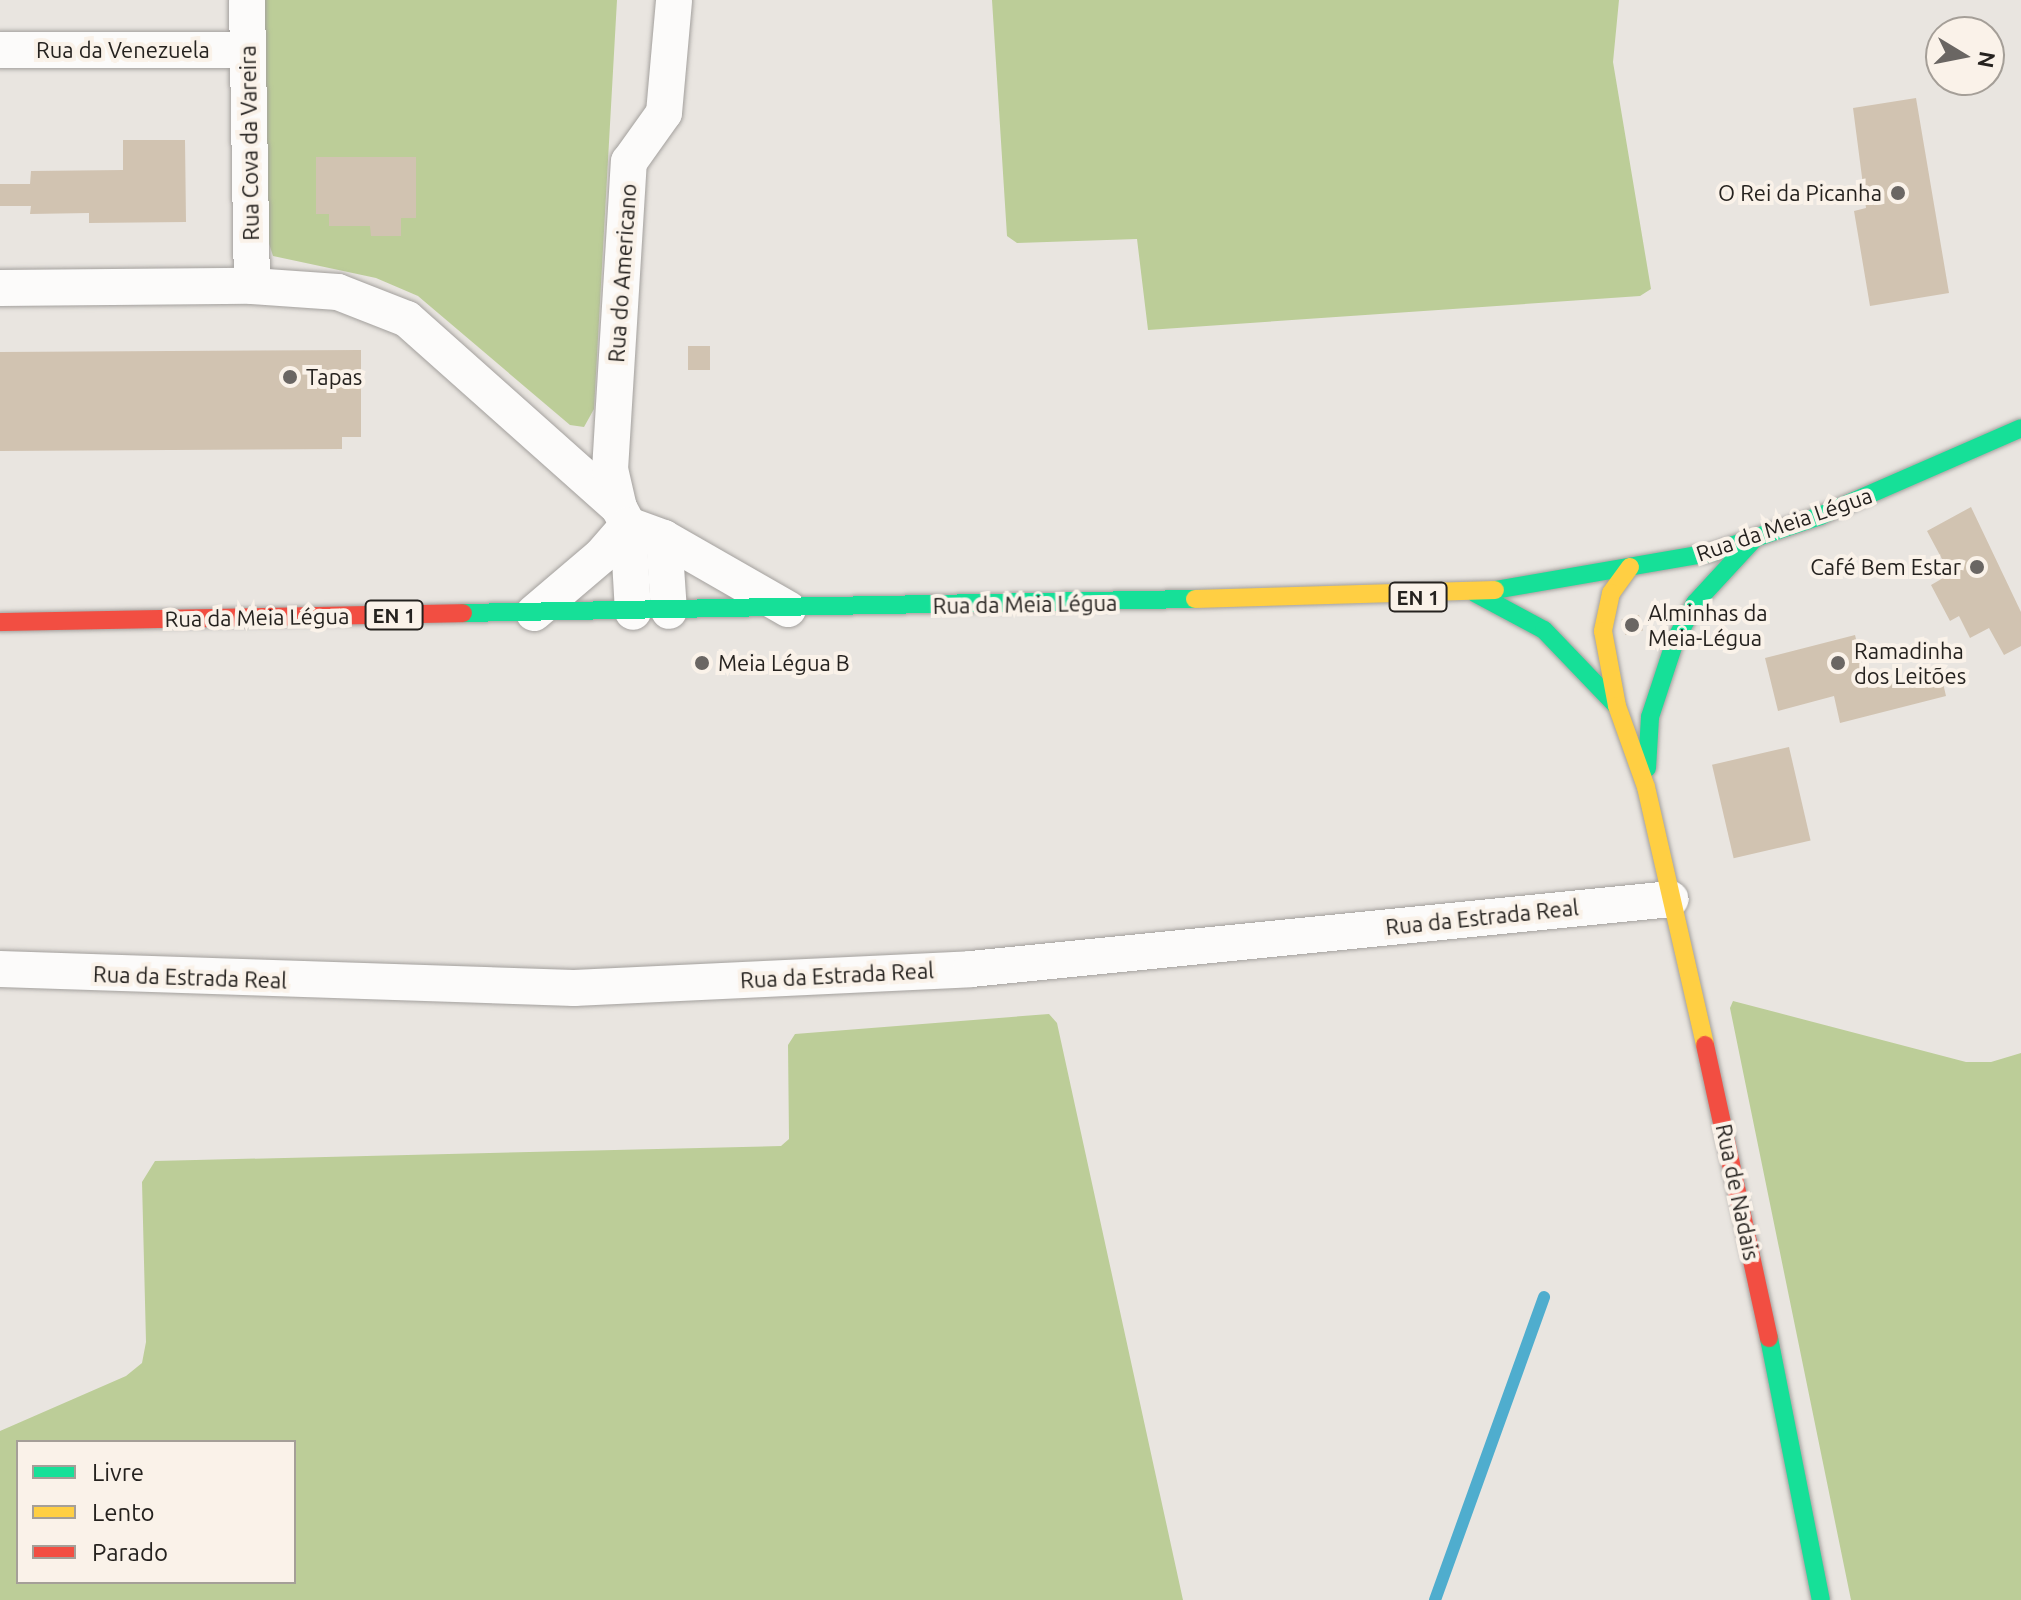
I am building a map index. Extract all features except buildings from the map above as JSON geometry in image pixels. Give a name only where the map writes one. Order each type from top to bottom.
[{"type":"main road","name":"Rua da Meia Légua","points":[[0,622],[788,609],[1475,593],[1710,553],[1936,468],[2021,428]]},
{"type":"main road","name":"Rua de Nadais","points":[[1657,687],[1695,603],[1755,538]]},
{"type":"main road","points":[[1651,563],[1671,581]]},
{"type":"main road","name":"Rua de Nadais","points":[[1630,567],[1611,593],[1603,631],[1617,706],[1646,787],[1748,1236],[1821,1600]]},
{"type":"main road","name":"Rua de Nadais","points":[[1475,593],[1544,630],[1617,706]]},
{"type":"main road","name":"Rua de Nadais","points":[[1646,787],[1650,717],[1672,604]]},
{"type":"street","name":"Rua Cova da Vareira","points":[[247,0],[252,286]]},
{"type":"street","name":"Rua do Americano","points":[[633,612],[624,516],[610,470],[629,162],[664,113],[674,0]]},
{"type":"street","name":"Rua da Venezuela","points":[[0,50],[247,50]]},
{"type":"street","points":[[0,288],[252,286],[338,292],[407,319],[624,516],[788,609]]},
{"type":"street","points":[[534,613],[601,556],[624,516]]},
{"type":"street","points":[[664,538],[669,611]]},
{"type":"street","name":"Rua da Estrada Real","points":[[0,969],[251,981],[590,987],[971,969],[1671,899]]},
{"type":"green space","points":[[265,0],[617,0],[594,409],[584,427],[570,425],[418,296],[376,278],[273,256],[264,228]]},
{"type":"green space","points":[[992,0],[1619,0],[1613,62],[1651,289],[1640,296],[1148,330],[1137,239],[1017,243],[1007,236]]},
{"type":"green space","points":[[1733,1001],[1966,1062],[1991,1062],[2021,1053],[2021,1600],[1851,1600],[1730,1008]]},
{"type":"green space","points":[[1049,1014],[1057,1023],[1183,1600],[0,1600],[0,1431],[126,1376],[142,1363],[146,1342],[142,1182],[155,1161],[781,1146],[789,1139],[788,1045],[795,1034]]},
{"type":"waterway","points":[[1435,1600],[1544,1297]]},
{"type":"traffic: fast","points":[[1495,590],[1710,553],[1820,516],[2021,428]]},
{"type":"traffic: fast","points":[[1647,768],[1650,717],[1675,641],[1695,603],[1755,538]]},
{"type":"traffic: fast","points":[[1475,593],[1544,630],[1617,706]]},
{"type":"traffic: fast","points":[[463,613],[1195,599]]},
{"type":"traffic: fast","points":[[1769,1338],[1821,1600]]},
{"type":"traffic: slow","points":[[1630,567],[1611,593],[1603,631],[1617,706],[1646,787],[1705,1045]]},
{"type":"traffic: slow","points":[[1195,599],[1495,590]]},
{"type":"traffic: jam","points":[[0,622],[463,613]]},
{"type":"traffic: jam","points":[[1705,1045],[1769,1338]]},
{"type":"place","name":"O Rei da Picanha","points":[[1898,193]]},
{"type":"place","name":"Tapas","points":[[290,377]]},
{"type":"place","name":"Café Bem Estar","points":[[1977,567]]},
{"type":"place","name":"Alminhas da Meia-Légua","points":[[1632,625]]},
{"type":"place","name":"Meia Légua B","points":[[702,663]]},
{"type":"place","name":"Ramadinha dos Leitões","points":[[1838,663]]}]
